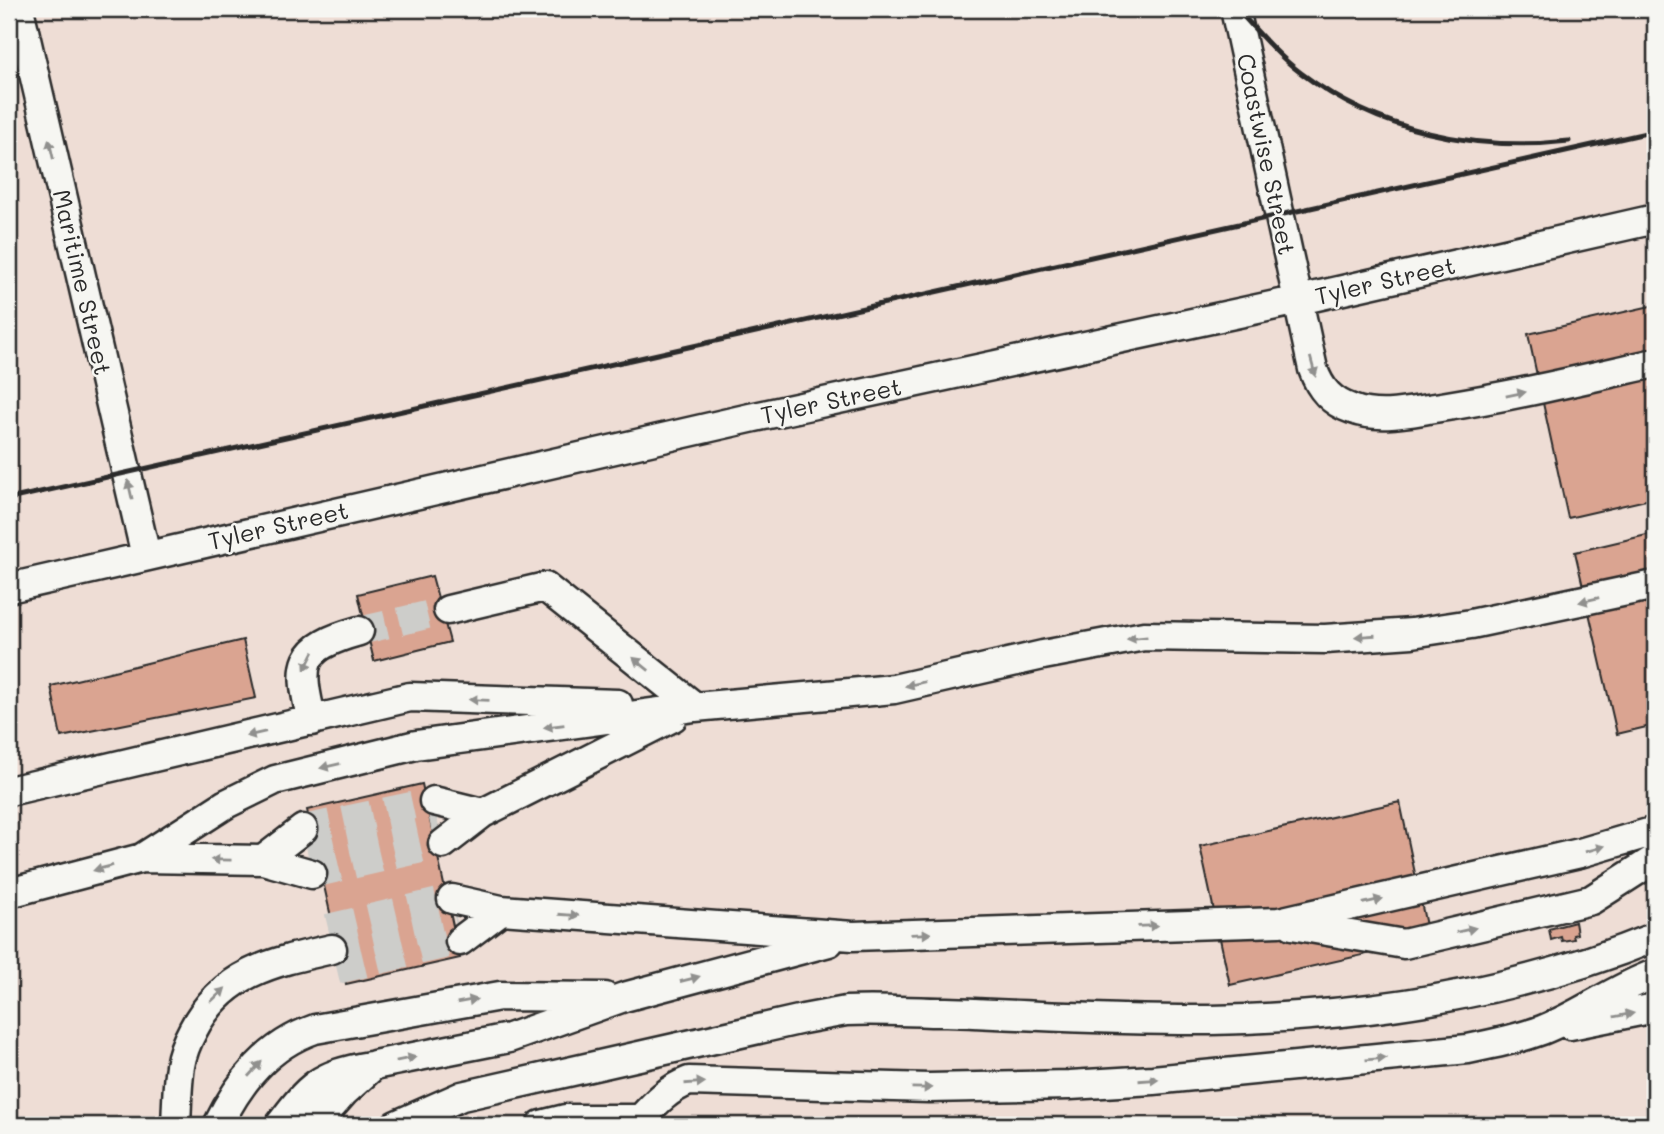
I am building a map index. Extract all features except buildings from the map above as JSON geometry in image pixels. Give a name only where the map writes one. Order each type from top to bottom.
[{"type":"street","name":"Maritime Street","points":[[19,9],[146,556]]},
{"type":"street","name":"Coastwise Street","points":[[1236,9],[1313,369],[1320,387],[1333,400],[1372,414],[1391,414],[1500,398],[1655,363]]},
{"type":"street","name":"Tyler Street","points":[[9,588],[750,418],[1299,300],[1655,219]]},
{"type":"street","points":[[142,858],[226,804],[275,780],[416,746],[695,707],[894,689],[1043,655],[1144,636],[1325,639],[1412,633],[1485,622],[1655,584]]},
{"type":"street","points":[[448,610],[545,587],[695,707]]},
{"type":"street","points":[[312,720],[304,686],[306,662],[320,645],[359,631]]},
{"type":"street","points":[[9,791],[411,697],[695,707]]},
{"type":"street","points":[[483,813],[438,823],[483,813],[695,707]]},
{"type":"street","points":[[9,804],[69,778]]},
{"type":"street","points":[[501,910],[456,921],[501,910],[853,936],[1279,922],[1567,856],[1655,831]]},
{"type":"street","points":[[9,893],[142,858],[263,860],[308,851],[263,860]]},
{"type":"street","points":[[1279,922],[1404,944],[1591,900],[1655,859]]},
{"type":"street","points":[[280,1125],[299,1099],[321,1080],[347,1070],[509,1038],[624,997],[853,936]]},
{"type":"street","points":[[396,1125],[462,1096],[846,1011],[1209,1020],[1320,1013],[1401,1003],[1510,983],[1574,968],[1655,937]]},
{"type":"street","points":[[176,1125],[180,1064],[188,1040],[202,1013],[217,995],[257,970],[295,957],[333,949]]},
{"type":"street","points":[[1544,1030],[1634,982],[1655,974]]},
{"type":"street","points":[[218,1125],[231,1098],[264,1058],[299,1034],[500,996],[624,997]]},
{"type":"street","points":[[541,1125],[565,1119],[642,1123],[666,1093],[689,1081],[929,1088],[1070,1085],[1422,1055],[1505,1041],[1544,1030],[1655,1008]]},
{"type":"street","points":[[315,1125],[344,1091],[373,1065]]},
{"type":"shaded area","points":[[9,9],[1655,9],[1655,1125],[9,1125]]},
{"type":"tunnel","points":[[359,631],[448,610]]},
{"type":"tunnel","points":[[303,829],[434,801]]},
{"type":"tunnel","points":[[307,851],[438,823]]},
{"type":"tunnel","points":[[312,874],[443,844]]},
{"type":"tunnel","points":[[328,928],[452,899]]},
{"type":"tunnel","points":[[332,949],[457,922]]},
{"type":"tunnel","points":[[337,970],[460,941]]},
{"type":"railway","points":[[1237,9],[1275,51],[1301,73],[1330,93],[1394,123],[1463,140],[1534,144],[1569,141]]},
{"type":"railway","points":[[9,499],[1655,131]]}]
